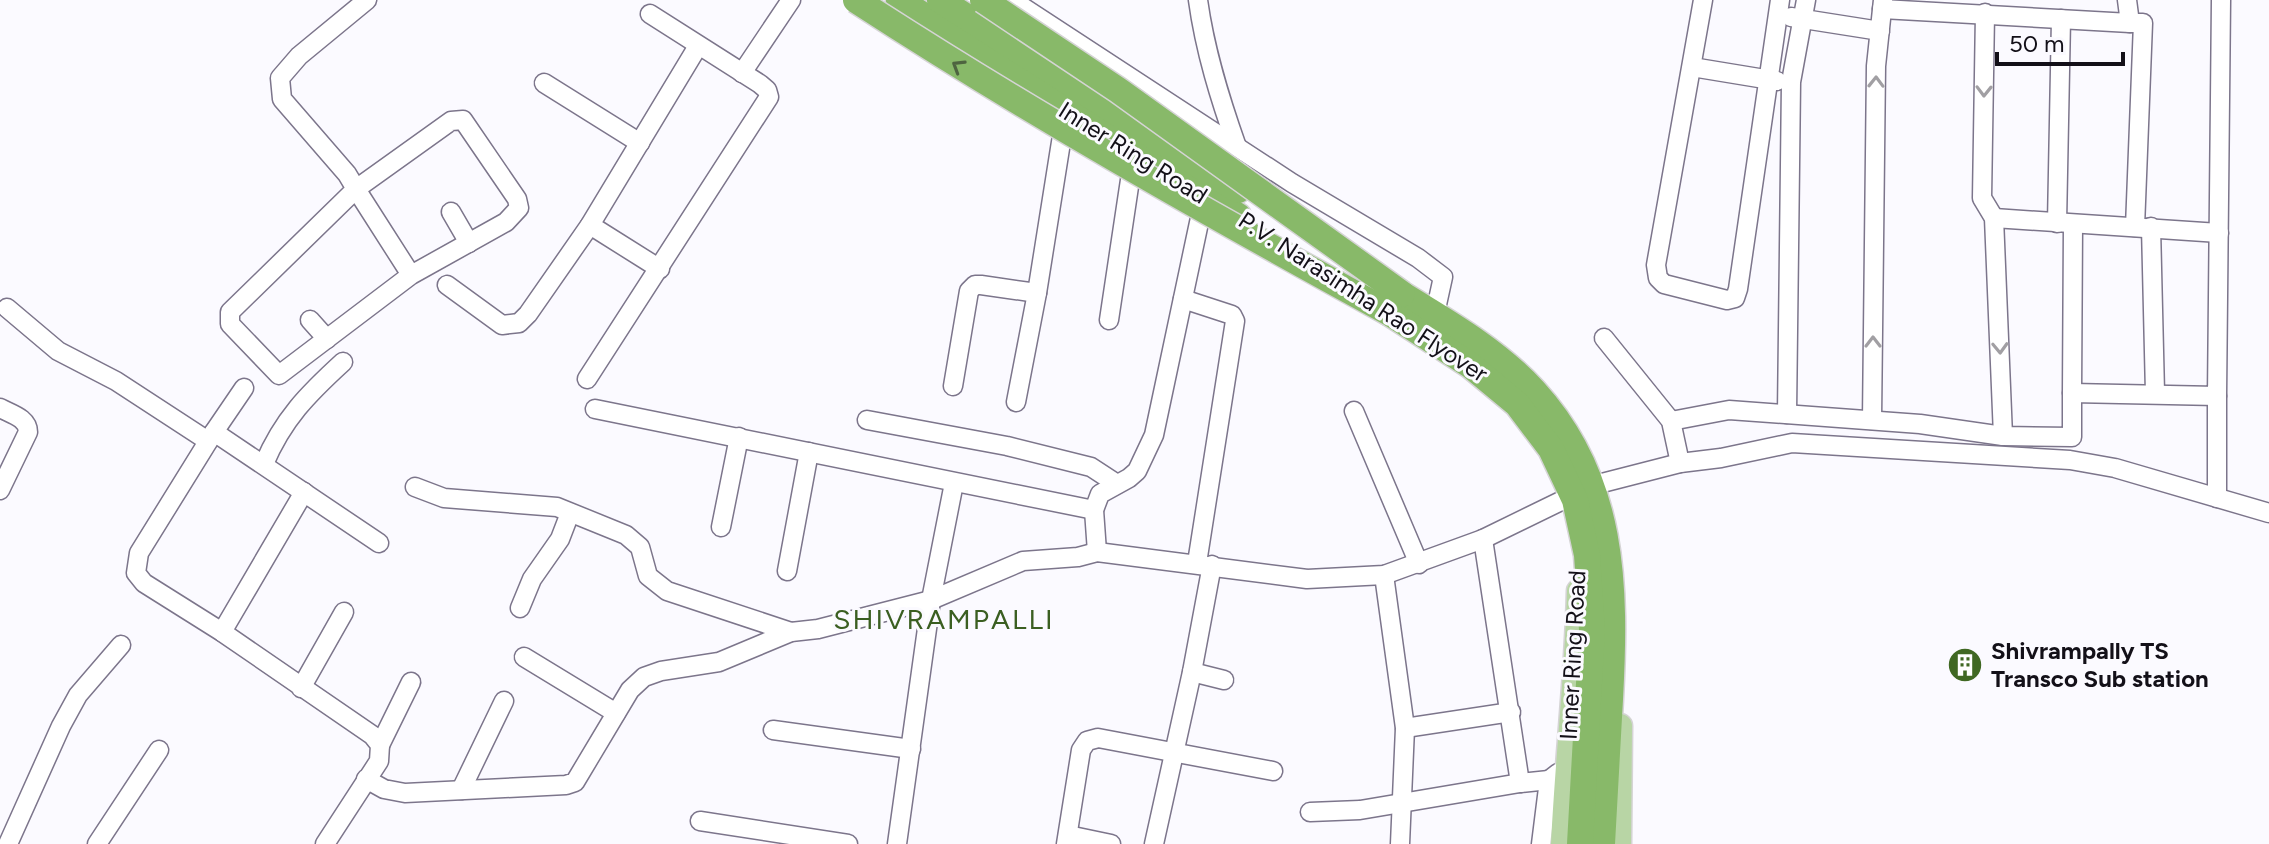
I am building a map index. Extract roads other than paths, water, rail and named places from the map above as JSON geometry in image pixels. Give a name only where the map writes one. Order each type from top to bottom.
[{"type":"highway","points":[[856,0],[1084,141],[1238,230],[1396,304]]},
{"type":"highway","name":"P.V. Narasimha Rao Flyover","points":[[899,0],[1396,304],[1483,347],[1533,390],[1570,438],[1583,462],[1596,494],[1608,553],[1613,630],[1602,844]]},
{"type":"highway","name":"P.V. Narasimha Rao Flyover","points":[[940,0],[1396,304],[1517,404],[1551,449],[1575,500],[1587,555],[1592,630],[1580,844]]},
{"type":"highway","points":[[983,0],[1118,90],[1396,304]]},
{"type":"main road","name":"Inner Ring Road","points":[[891,0],[1467,368],[1529,433],[1555,475],[1565,499],[1573,528],[1579,584],[1578,653],[1558,774],[1563,844]]},
{"type":"main road","name":"Inner Ring Road","points":[[948,0],[1498,347],[1540,384],[1578,433],[1604,488],[1613,520],[1620,583],[1619,844]]},
{"type":"street","points":[[367,0],[299,56],[280,78],[282,99],[347,174],[411,275]]},
{"type":"street","points":[[738,70],[780,0]]},
{"type":"street","points":[[738,70],[791,0]]},
{"type":"street","points":[[1012,0],[1237,147],[1418,258],[1443,277],[1436,309]]},
{"type":"street","points":[[1198,0],[1202,31],[1217,91],[1237,147]]},
{"type":"street","points":[[1703,0],[1656,265],[1658,278],[1664,284],[1727,300],[1735,298],[1779,8],[1804,9],[1880,31]]},
{"type":"street","points":[[2127,0],[2130,23]]},
{"type":"street","points":[[2217,498],[2221,0]]},
{"type":"street","points":[[1872,420],[1874,157],[1882,4],[1952,6],[1985,13],[2030,9],[2061,19],[2143,23],[2143,227],[2155,393]]},
{"type":"street","points":[[1787,414],[1791,82],[1804,9]]},
{"type":"street","points":[[1985,13],[1982,198],[1994,218],[2003,436]]},
{"type":"street","points":[[587,379],[769,97],[767,90],[650,14]]},
{"type":"street","points":[[1671,421],[1729,410],[1920,424],[2003,436],[2072,437],[2061,19]]},
{"type":"street","points":[[447,285],[502,325],[519,323],[590,225],[698,46]]},
{"type":"street","points":[[1692,67],[1791,82]]},
{"type":"street","points":[[544,83],[640,143]]},
{"type":"street","points":[[1016,402],[1066,111]]},
{"type":"street","points":[[455,120],[463,120],[517,199],[519,208],[506,222],[469,243],[411,275],[279,375],[230,324],[228,318],[230,312],[356,189],[455,120]]},
{"type":"street","points":[[1109,320],[1134,154]]},
{"type":"street","points":[[1097,552],[1094,510],[1100,494],[1137,471],[1154,435],[1204,199]]},
{"type":"street","points":[[1654,202],[1646,255],[1650,263],[1656,265]]},
{"type":"street","points":[[451,212],[469,243]]},
{"type":"street","points":[[1994,218],[2219,233]]},
{"type":"street","points":[[590,225],[660,269]]},
{"type":"street","points":[[953,386],[969,291],[975,285],[1037,293]]},
{"type":"street","points":[[1158,843],[1192,672],[1235,321],[1223,310],[1183,299]]},
{"type":"street","points":[[7,308],[58,351],[264,464],[379,543]]},
{"type":"street","points":[[310,320],[327,339]]},
{"type":"street","points":[[1604,338],[1671,421],[1680,463]]},
{"type":"street","points":[[264,464],[274,441],[294,410],[343,362]]},
{"type":"street","points":[[244,388],[139,553],[136,573],[144,583],[222,632],[372,735],[380,745]]},
{"type":"street","points":[[2072,393],[2217,396]]},
{"type":"street","points":[[0,408],[28,426],[28,432],[0,490]]},
{"type":"street","points":[[595,409],[1094,510]]},
{"type":"street","points":[[1354,411],[1419,564]]},
{"type":"street","points":[[867,420],[1007,446],[1091,467],[1117,484]]},
{"type":"street","points":[[1920,424],[1920,451]]},
{"type":"street","points":[[1942,452],[1943,427]]},
{"type":"street","points":[[721,527],[739,437]]},
{"type":"street","points":[[1604,488],[1680,463],[1792,443],[2070,460],[2115,468],[2269,513]]},
{"type":"street","points":[[787,571],[809,452]]},
{"type":"street","points":[[1604,488],[1683,473],[1721,458]]},
{"type":"street","points":[[897,844],[931,600],[954,483]]},
{"type":"street","points":[[415,487],[444,498],[557,507],[626,535],[640,547],[648,576],[667,591],[791,632]]},
{"type":"street","points":[[222,632],[304,492]]},
{"type":"street","points":[[366,779],[384,789],[405,793],[552,788],[575,782],[630,690],[644,677],[661,671],[719,662],[791,632],[818,629],[931,600],[1023,561],[1078,557],[1097,552],[1307,579],[1384,575],[1483,539],[1565,499]]},
{"type":"street","points":[[520,608],[532,579],[560,539],[570,513]]},
{"type":"street","points":[[1483,539],[1520,783]]},
{"type":"street","points":[[1384,575],[1405,728],[1400,844]]},
{"type":"street","points":[[301,688],[344,612]]},
{"type":"street","points":[[14,843],[61,726],[78,695],[121,645]]},
{"type":"street","points":[[524,657],[616,713]]},
{"type":"street","points":[[1192,672],[1224,680]]},
{"type":"street","points":[[325,844],[379,761],[380,745],[411,682]]},
{"type":"street","points":[[461,790],[504,701]]},
{"type":"street","points":[[1405,728],[1511,712]]},
{"type":"street","points":[[773,730],[911,749]]},
{"type":"street","points":[[1111,844],[1067,839],[1081,750],[1087,741],[1098,738],[1273,771]]},
{"type":"street","points":[[97,844],[159,750]]},
{"type":"street","points":[[1310,812],[1360,810],[1558,774],[1541,844]]},
{"type":"street","points":[[700,821],[848,844]]},
{"type":"place","name":"Shivrampally TS Transco Sub station","points":[[1965,665]]},
{"type":"district","name":"SHIVRAMPALLI","points":[[944,619]]}]
